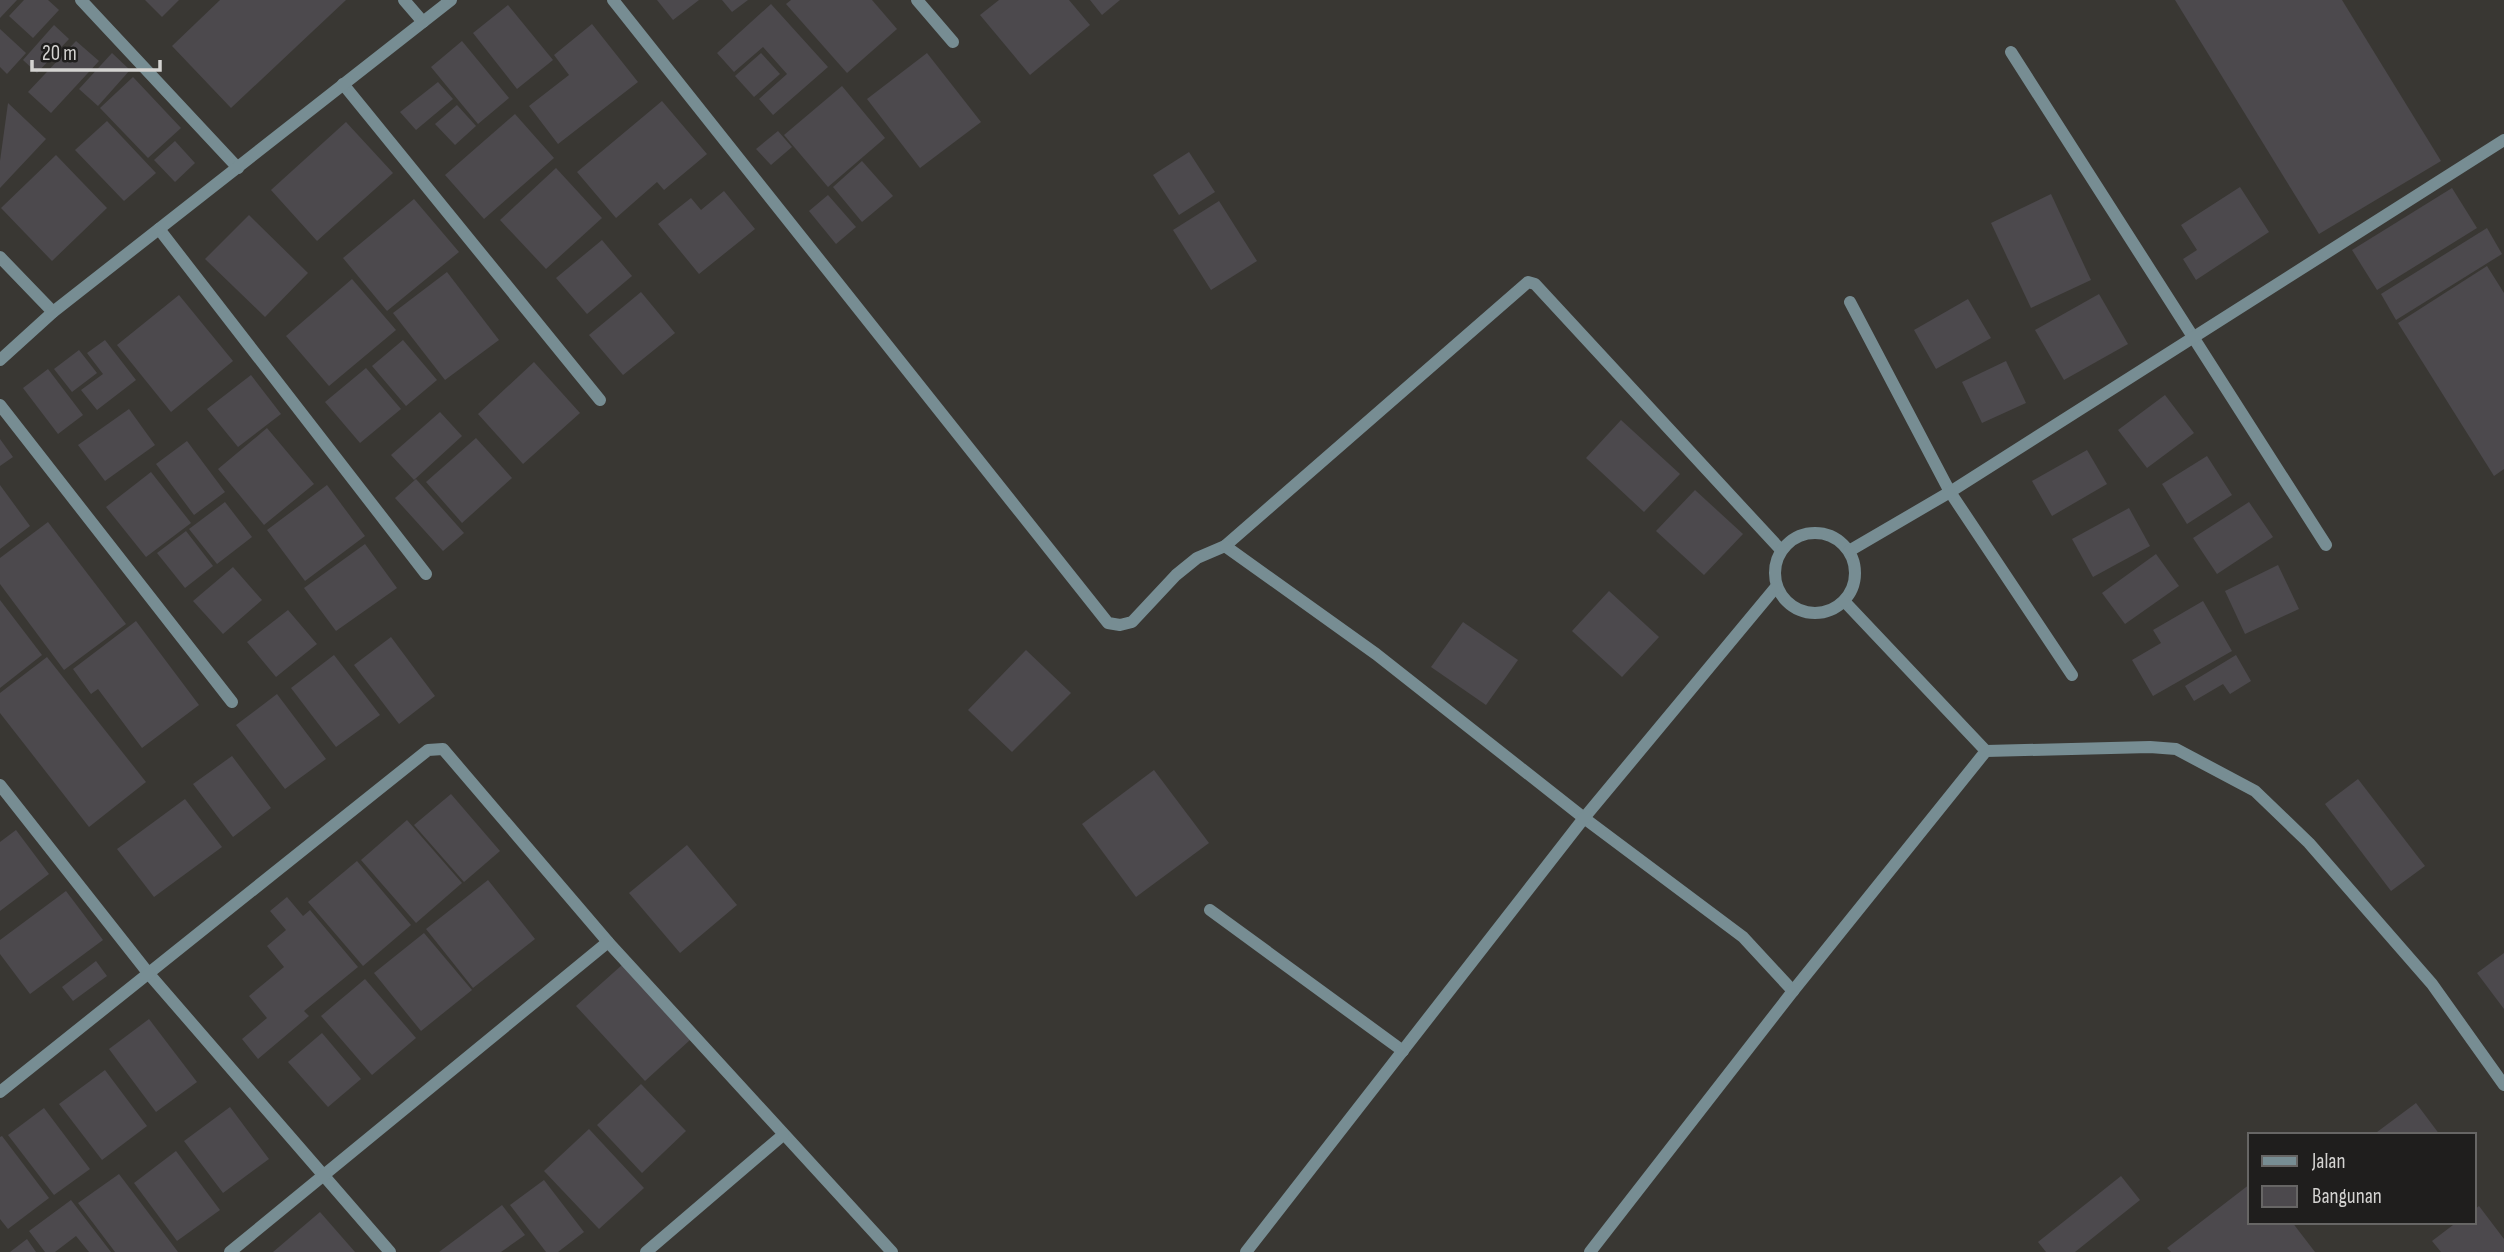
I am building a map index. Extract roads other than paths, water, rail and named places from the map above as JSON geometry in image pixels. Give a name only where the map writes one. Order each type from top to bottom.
[{"type":"street","points":[[82,0],[237,168]]},
{"type":"street","points":[[404,0],[424,22]]},
{"type":"street","points":[[0,360],[53,312],[451,0]]},
{"type":"street","points":[[613,0],[1108,623],[1120,625],[1132,622],[1176,575],[1197,558],[1225,546],[1528,282],[1535,284],[1781,550]]},
{"type":"street","points":[[917,0],[953,42]]},
{"type":"street","points":[[2011,52],[2326,545]]},
{"type":"street","points":[[343,84],[600,400]]},
{"type":"street","points":[[1849,551],[1950,492],[2504,140]]},
{"type":"street","points":[[159,229],[426,574]]},
{"type":"street","points":[[0,257],[53,312]]},
{"type":"street","points":[[1850,302],[1950,492],[2072,675]]},
{"type":"street","points":[[0,405],[232,702]]},
{"type":"street","points":[[1801,534],[1828,534],[1840,541],[1849,551],[1856,577],[1844,601],[1820,613],[1793,607],[1776,587],[1775,562],[1781,550],[1801,534]]},
{"type":"street","points":[[1225,546],[1376,654],[1584,818],[1742,937],[1793,991]]},
{"type":"street","points":[[1246,1252],[1584,818],[1776,587]]},
{"type":"street","points":[[1844,601],[1986,751],[2150,747],[2176,749],[2255,791],[2309,843],[2432,984],[2504,1085]]},
{"type":"street","points":[[0,1092],[428,750],[443,749],[608,942],[892,1252]]},
{"type":"street","points":[[1590,1252],[1793,991],[1986,751]]},
{"type":"street","points":[[0,785],[149,974],[390,1252]]},
{"type":"street","points":[[1210,910],[1403,1051]]},
{"type":"street","points":[[230,1252],[608,942]]},
{"type":"street","points":[[646,1252],[783,1135]]}]
